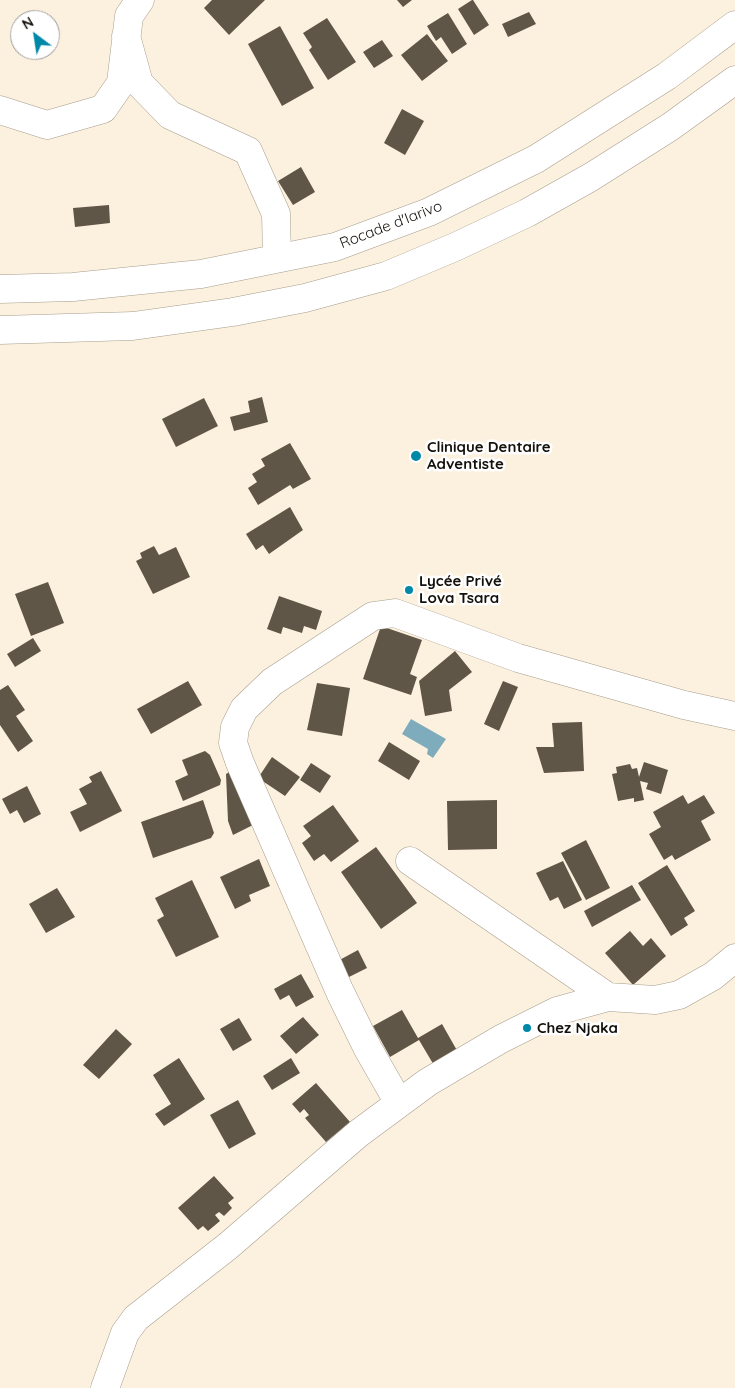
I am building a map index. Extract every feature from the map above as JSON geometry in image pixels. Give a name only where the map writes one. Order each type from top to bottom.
[{"type":"street","points":[[0,110],[47,125],[103,109],[121,83],[129,16],[140,0]]},
{"type":"street","name":"Rocade d'Iarivo","points":[[0,288],[73,287],[191,275],[334,247],[429,212],[536,159],[667,76],[735,25]]},
{"type":"street","points":[[126,36],[139,83],[170,115],[248,151],[276,214],[278,258]]},
{"type":"street","points":[[0,330],[142,325],[233,312],[305,298],[386,276],[455,247],[527,213],[591,177],[670,127],[735,80]]},
{"type":"street","points":[[398,1103],[340,992],[240,763],[233,743],[235,727],[244,709],[272,682],[373,616],[395,613],[518,658],[684,704],[735,716]]},
{"type":"street","points":[[410,861],[608,997]]},
{"type":"street","points":[[105,1388],[125,1333],[136,1318],[228,1246],[358,1133],[428,1082],[501,1039],[557,1011],[608,997],[655,1000],[679,995],[713,976],[735,958]]},
{"type":"water","points":[[411,719],[446,739],[433,758],[427,754],[428,749],[402,734]]},
{"type":"building","points":[[212,0],[265,0],[229,35],[204,8]]},
{"type":"building","points":[[397,0],[412,0],[403,7]]},
{"type":"building","points":[[472,0],[489,25],[474,35],[458,9]]},
{"type":"building","points":[[529,12],[536,24],[508,37],[502,24]]},
{"type":"building","points":[[448,13],[467,44],[452,54],[441,37],[436,41],[427,26]]},
{"type":"building","points":[[327,18],[356,62],[328,80],[309,50],[312,47],[303,33]]},
{"type":"building","points":[[280,26],[314,88],[282,106],[248,44]]},
{"type":"building","points":[[427,34],[448,61],[422,81],[401,55]]},
{"type":"building","points":[[382,40],[393,56],[374,68],[363,52]]},
{"type":"building","points":[[402,109],[424,121],[405,155],[384,143]]},
{"type":"building","points":[[301,167],[315,192],[293,205],[278,181]]},
{"type":"building","points":[[109,205],[110,223],[75,227],[73,208]]},
{"type":"building","points":[[262,397],[268,422],[234,431],[230,417],[250,412],[248,401]]},
{"type":"building","points":[[204,398],[218,426],[176,447],[162,419]]},
{"type":"building","points":[[290,443],[311,479],[293,489],[290,485],[258,505],[248,488],[257,482],[252,474],[265,466],[261,459]]},
{"type":"building","points":[[290,507],[303,530],[269,554],[263,545],[256,550],[246,534]]},
{"type":"building","points":[[154,546],[159,555],[176,547],[190,577],[153,594],[136,561],[142,558],[140,553]]},
{"type":"building","points":[[48,582],[64,623],[31,636],[15,594]]},
{"type":"building","points":[[279,596],[322,611],[316,630],[304,626],[302,633],[283,627],[281,634],[267,629]]},
{"type":"building","points":[[381,626],[422,640],[410,674],[417,677],[411,695],[363,679]]},
{"type":"building","points":[[33,638],[41,651],[15,667],[7,654]]},
{"type":"building","points":[[455,651],[472,672],[449,690],[452,711],[425,716],[419,681]]},
{"type":"building","points":[[188,681],[202,705],[151,734],[137,709]]},
{"type":"building","points":[[503,681],[518,687],[499,731],[484,724]]},
{"type":"building","points":[[317,683],[350,688],[342,736],[307,730]]},
{"type":"building","points":[[8,685],[25,710],[16,716],[33,741],[18,752],[0,725],[0,690]]},
{"type":"building","points":[[582,722],[584,771],[544,773],[536,747],[554,747],[552,723]]},
{"type":"building","points":[[389,742],[420,761],[409,780],[378,761]]},
{"type":"building","points":[[205,751],[210,755],[221,780],[220,785],[183,801],[175,781],[188,775],[182,760]]},
{"type":"building","points":[[272,757],[300,777],[285,796],[258,778]]},
{"type":"building","points":[[644,762],[668,770],[661,794],[646,789],[648,783],[640,781],[644,800],[634,802],[634,798],[618,801],[612,774],[617,773],[616,767],[630,764],[632,769],[637,768],[639,777]]},
{"type":"building","points":[[311,763],[331,776],[320,793],[300,780]]},
{"type":"building","points":[[101,771],[122,811],[80,832],[70,812],[87,804],[79,789],[92,782],[89,777]]},
{"type":"building","points":[[231,771],[253,825],[233,835],[228,821],[226,774]]},
{"type":"building","points":[[27,786],[41,814],[24,823],[17,810],[10,814],[2,799]]},
{"type":"building","points":[[683,795],[688,804],[704,795],[715,813],[701,821],[711,840],[675,860],[672,855],[664,860],[649,834],[661,827],[653,812]]},
{"type":"building","points":[[203,800],[214,833],[211,838],[153,858],[141,822]]},
{"type":"building","points":[[497,800],[497,849],[448,850],[447,801]]},
{"type":"building","points":[[333,805],[359,841],[331,862],[324,854],[314,861],[302,843],[311,836],[303,826]]},
{"type":"building","points":[[586,840],[610,888],[586,900],[561,853]]},
{"type":"building","points":[[376,847],[417,903],[381,929],[341,872]]},
{"type":"building","points":[[259,859],[270,886],[249,895],[251,901],[235,909],[220,877]]},
{"type":"building","points":[[563,861],[582,900],[564,909],[558,897],[550,901],[536,873]]},
{"type":"building","points":[[667,865],[695,911],[684,918],[688,925],[671,936],[638,883]]},
{"type":"building","points":[[192,880],[219,937],[176,957],[157,920],[164,916],[155,898]]},
{"type":"building","points":[[632,885],[641,900],[592,927],[584,911]]},
{"type":"building","points":[[57,888],[75,917],[46,933],[29,904]]},
{"type":"building","points":[[630,931],[643,946],[651,938],[666,956],[633,985],[605,953]]},
{"type":"building","points":[[358,950],[367,968],[343,980],[334,963]]},
{"type":"building","points":[[301,974],[314,997],[296,1007],[289,995],[280,1000],[274,989]]},
{"type":"building","points":[[402,1010],[418,1038],[442,1024],[459,1054],[435,1067],[419,1040],[390,1057],[373,1026]]},
{"type":"building","points":[[303,1017],[319,1035],[296,1054],[280,1036]]},
{"type":"building","points":[[239,1018],[252,1040],[233,1051],[220,1029]]},
{"type":"building","points":[[116,1029],[132,1044],[99,1079],[83,1065]]},
{"type":"building","points":[[179,1058],[205,1099],[164,1126],[155,1114],[171,1104],[153,1075]]},
{"type":"building","points":[[291,1058],[300,1073],[272,1090],[263,1076]]},
{"type":"building","points":[[316,1083],[350,1122],[326,1142],[305,1118],[309,1115],[304,1109],[300,1113],[292,1104]]},
{"type":"building","points":[[238,1100],[256,1134],[229,1149],[210,1115]]},
{"type":"building","points":[[214,1176],[234,1198],[228,1203],[232,1208],[224,1216],[219,1212],[215,1215],[220,1221],[208,1231],[203,1226],[198,1230],[178,1208]]},
{"type":"place","name":"Clinique Dentaire Adventiste","points":[[416,456]]},
{"type":"place","name":"Lycée Privé Lova Tsara","points":[[409,590]]},
{"type":"place","name":"Chez Njaka","points":[[527,1028]]}]
